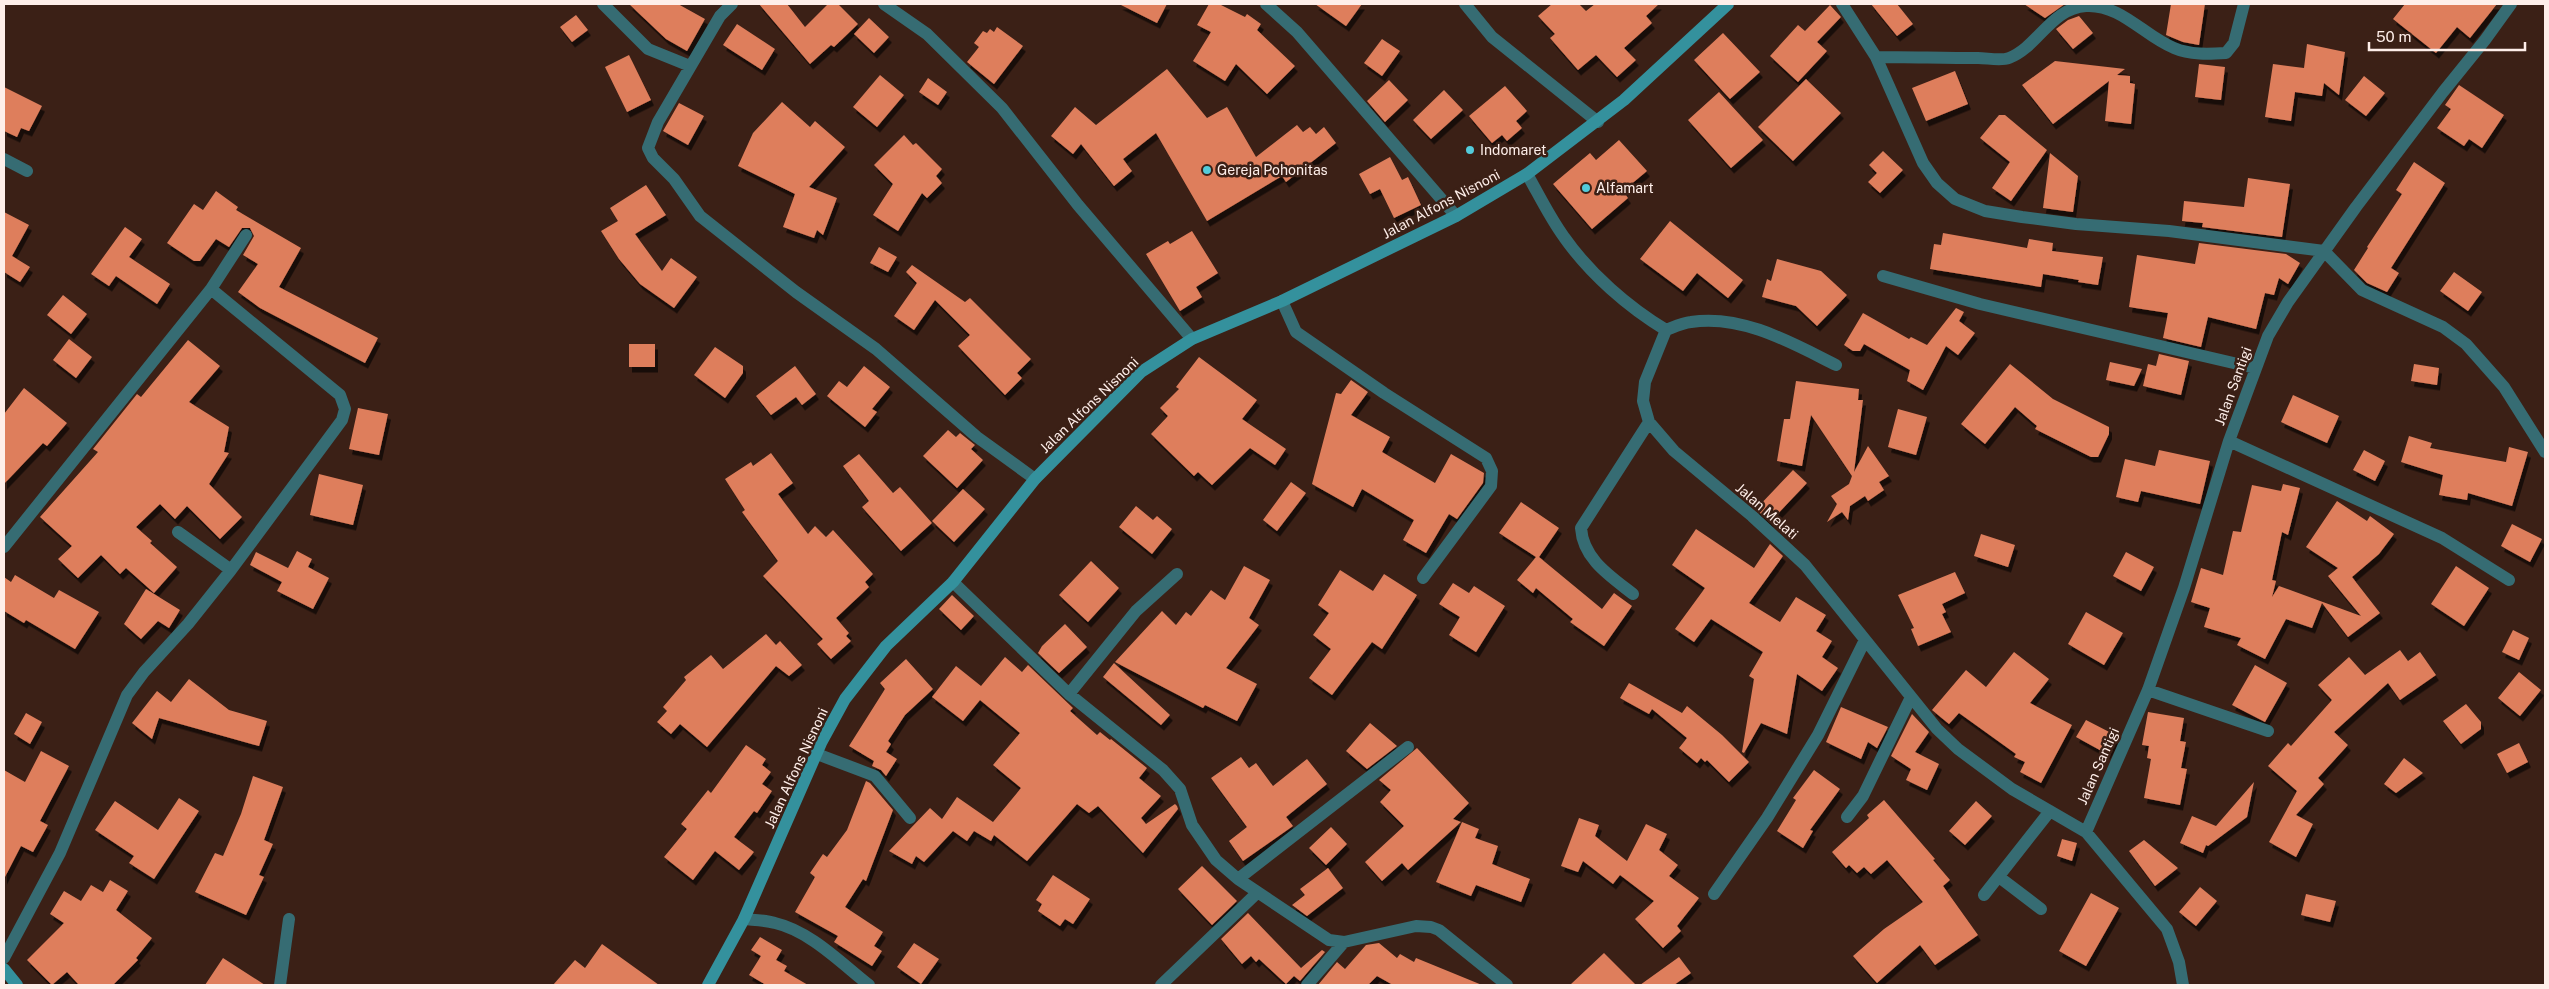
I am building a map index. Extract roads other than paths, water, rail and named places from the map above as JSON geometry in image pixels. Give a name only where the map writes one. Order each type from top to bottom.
[{"type":"main road","name":"Jalan Alfons Nisnoni","points":[[708,985],[744,919],[817,754],[845,699],[886,646],[953,582],[1035,479],[1141,372],[1192,339],[1282,300],[1456,216],[1527,174],[1598,122],[1728,4]]},
{"type":"main road","points":[[4,969],[17,985]]},
{"type":"street","points":[[603,4],[648,49],[690,66]]},
{"type":"street","points":[[732,4],[720,16],[658,122],[648,148],[653,158],[674,178],[700,216],[796,292],[876,349],[921,386],[977,437],[1035,479]]},
{"type":"street","points":[[884,4],[927,34],[1002,108],[1078,205],[1192,339]]},
{"type":"street","points":[[1266,4],[1297,32],[1456,216]]},
{"type":"street","points":[[1465,4],[1492,37],[1598,122]]},
{"type":"street","points":[[1842,4],[1876,57],[1924,163],[1936,183],[1955,199],[1985,211],[2022,217],[2169,231],[2324,251],[2362,290],[2443,327],[2466,344],[2504,387],[2545,452]]},
{"type":"street","points":[[1876,57],[2008,58],[2027,46],[2052,20],[2074,9],[2086,6],[2100,7],[2124,16],[2173,48],[2190,52],[2226,53],[2234,43],[2244,4]]},
{"type":"street","name":"Jalan Santigi","points":[[2086,832],[2148,690],[2184,588],[2229,441],[2268,336],[2288,302],[2324,251],[2511,4]]},
{"type":"street","points":[[4,159],[27,171]]},
{"type":"street","points":[[1527,174],[1565,238],[1587,264],[1604,283],[1637,311],[1666,330],[1690,322],[1713,321],[1742,325],[1781,337],[1836,365]]},
{"type":"street","points":[[4,547],[211,289],[246,235]]},
{"type":"street","points":[[1883,276],[1980,304],[2255,368]]},
{"type":"street","points":[[4,958],[60,853],[127,695],[144,672],[188,624],[231,570],[342,420],[345,409],[340,395],[211,289]]},
{"type":"street","points":[[1282,300],[1296,332],[1384,394],[1486,458],[1492,471],[1491,486],[1424,578]]},
{"type":"street","name":"Jalan Melati","points":[[1666,330],[1645,382],[1643,401],[1649,422],[1674,451],[1752,516],[1805,565],[1937,729],[1958,749],[2012,789],[2086,832],[2167,929],[2179,962],[2183,985]]},
{"type":"street","points":[[1633,594],[1600,568],[1582,540],[1581,528],[1649,422]]},
{"type":"street","points":[[2229,441],[2442,538],[2510,580]]},
{"type":"street","points":[[178,532],[231,570]]},
{"type":"street","points":[[1069,694],[1136,611],[1177,574]]},
{"type":"street","points":[[953,582],[1069,694],[1168,776],[1180,789],[1192,825],[1216,860],[1257,893],[1317,934],[1329,940],[1344,942],[1416,926],[1431,927],[1439,930],[1507,985]]},
{"type":"street","points":[[1714,894],[1767,818],[1818,735],[1865,640]]},
{"type":"street","points":[[2148,690],[2268,731]]},
{"type":"street","points":[[1848,817],[1863,796],[1911,697]]},
{"type":"street","points":[[1238,879],[1408,747]]},
{"type":"street","points":[[817,754],[875,776],[910,818]]},
{"type":"street","points":[[1984,896],[2050,811]]},
{"type":"street","points":[[1999,877],[2041,909]]},
{"type":"street","points":[[1161,985],[1257,893]]},
{"type":"street","points":[[280,985],[289,919]]},
{"type":"street","points":[[744,919],[774,922],[792,929],[816,944],[869,985]]},
{"type":"street","points":[[1307,985],[1344,942]]},
{"type":"place","name":"Indomaret","points":[[1470,150]]},
{"type":"place","name":"Gereja Pohonitas","points":[[1207,170]]},
{"type":"place","name":"Alfamart","points":[[1586,188]]}]
